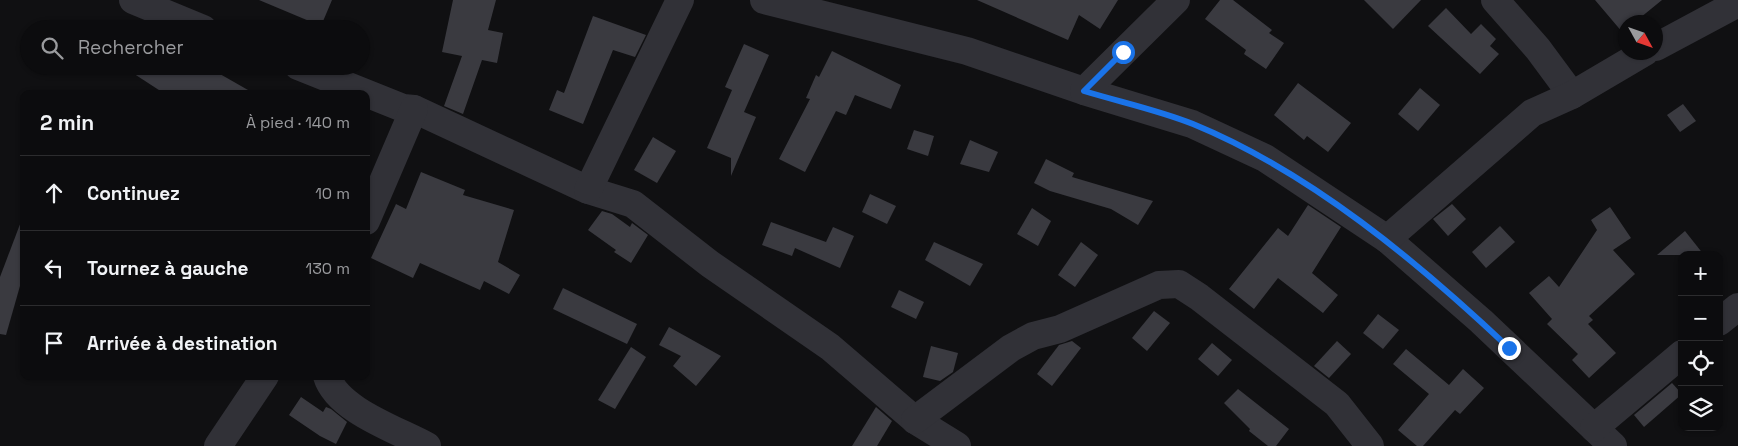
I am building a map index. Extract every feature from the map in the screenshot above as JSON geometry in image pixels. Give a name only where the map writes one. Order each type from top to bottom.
[{"type":"street","points":[[133,0],[181,20]]},
{"type":"street","points":[[588,190],[680,0]]},
{"type":"street","points":[[764,0],[850,10],[1084,91],[1192,124],[1265,158],[1386,240],[1481,321],[1613,446]]},
{"type":"street","points":[[1084,91],[1176,0]]},
{"type":"street","points":[[1496,0],[1538,49],[1572,95]]},
{"type":"street","points":[[1663,43],[1738,3]]},
{"type":"street","points":[[1386,240],[1532,113],[1572,95],[1631,60]]},
{"type":"street","points":[[320,75],[358,90]]},
{"type":"street","points":[[370,95],[403,108],[414,109],[588,190],[633,204],[710,264],[830,347],[915,420],[957,446]]},
{"type":"street","points":[[370,212],[414,109]]},
{"type":"street","points":[[915,420],[1011,348],[1033,336],[1060,329],[1159,285],[1178,284],[1199,297],[1338,404],[1370,446]]},
{"type":"street","points":[[1723,319],[1738,307]]},
{"type":"street","points":[[1594,428],[1678,357]]},
{"type":"street","points":[[218,446],[263,380]]},
{"type":"street","points":[[328,380],[344,400],[365,414],[427,446]]},
{"type":"building","points":[[259,0],[332,0],[324,20],[307,20]]},
{"type":"building","points":[[453,0],[496,0],[488,30],[503,33],[497,63],[482,60],[463,114],[444,106],[462,56],[442,52]]},
{"type":"building","points":[[977,0],[1118,0],[1100,29],[1079,15],[1068,40]]},
{"type":"building","points":[[1220,0],[1233,0],[1272,30],[1269,33],[1284,43],[1266,69],[1244,54],[1246,50],[1205,19]]},
{"type":"building","points":[[1364,0],[1421,0],[1393,29]]},
{"type":"building","points":[[1595,0],[1662,0],[1644,15],[1618,15],[1618,27]]},
{"type":"building","points":[[1446,8],[1471,34],[1481,24],[1496,39],[1490,46],[1499,54],[1480,74],[1428,26]]},
{"type":"building","points":[[593,16],[646,35],[635,57],[613,50],[583,124],[549,110],[557,90],[564,93]]},
{"type":"building","points":[[744,44],[769,55],[744,112],[756,117],[731,176],[731,158],[707,148],[732,90],[725,87]]},
{"type":"building","points":[[832,51],[901,85],[891,109],[855,95],[846,115],[836,111],[805,172],[779,159],[810,99],[806,98],[816,75],[819,77]]},
{"type":"building","points":[[136,75],[222,75],[248,90],[159,90]]},
{"type":"building","points":[[1298,83],[1351,123],[1328,152],[1307,136],[1304,140],[1274,115]]},
{"type":"building","points":[[1420,88],[1440,105],[1418,131],[1398,114]]},
{"type":"building","points":[[1683,104],[1696,121],[1680,132],[1667,115]]},
{"type":"building","points":[[914,130],[934,136],[928,156],[907,149]]},
{"type":"building","points":[[653,137],[676,151],[657,183],[634,170]]},
{"type":"building","points":[[970,140],[998,152],[989,172],[960,164]]},
{"type":"building","points":[[1046,159],[1074,173],[1072,177],[1153,201],[1138,225],[1111,209],[1050,191],[1034,183]]},
{"type":"building","points":[[421,172],[465,190],[463,195],[514,210],[498,262],[520,275],[509,294],[484,281],[480,290],[420,263],[413,278],[371,258],[396,204],[406,209]]},
{"type":"building","points":[[870,194],[896,206],[887,224],[862,212]]},
{"type":"building","points":[[1452,204],[1466,219],[1448,236],[1433,219]]},
{"type":"building","points":[[1308,205],[1341,227],[1312,273],[1338,295],[1323,313],[1278,278],[1254,309],[1229,289],[1278,228],[1288,236]]},
{"type":"building","points":[[1610,207],[1631,238],[1613,250],[1635,274],[1589,316],[1593,320],[1588,324],[1616,353],[1589,378],[1572,360],[1578,354],[1547,324],[1552,319],[1529,293],[1549,276],[1559,287],[1597,230],[1591,220]]},
{"type":"building","points":[[1032,208],[1051,221],[1038,246],[1017,234]]},
{"type":"building","points":[[602,211],[612,214],[630,227],[632,223],[648,235],[631,263],[614,252],[616,250],[588,230]]},
{"type":"building","points":[[771,222],[826,242],[833,227],[854,236],[840,268],[795,248],[792,256],[762,245]]},
{"type":"building","points":[[20,224],[20,286],[6,335],[0,334],[0,277]]},
{"type":"building","points":[[1500,226],[1515,242],[1486,268],[1472,252]]},
{"type":"building","points":[[1685,231],[1701,251],[1678,251],[1678,255],[1657,255]]},
{"type":"building","points":[[934,242],[983,264],[970,286],[925,260]]},
{"type":"building","points":[[1081,242],[1098,255],[1075,287],[1058,275]]},
{"type":"building","points":[[563,288],[637,324],[627,344],[553,309]]},
{"type":"building","points":[[899,290],[924,302],[916,319],[891,307]]},
{"type":"building","points":[[1154,311],[1170,323],[1147,351],[1132,338]]},
{"type":"building","points":[[1378,314],[1399,330],[1383,349],[1363,333]]},
{"type":"building","points":[[669,327],[721,356],[696,386],[673,366],[681,356],[659,345]]},
{"type":"building","points":[[1072,341],[1081,348],[1052,386],[1037,374],[1059,345]]},
{"type":"building","points":[[1337,341],[1351,354],[1329,378],[1314,366]]},
{"type":"building","points":[[1212,343],[1232,360],[1218,376],[1198,359]]},
{"type":"building","points":[[931,346],[958,353],[953,372],[940,381],[923,377]]},
{"type":"building","points":[[631,347],[646,357],[615,409],[598,400]]},
{"type":"building","points":[[1406,349],[1449,385],[1463,369],[1484,388],[1460,414],[1455,410],[1423,446],[1417,446],[1398,430],[1429,394],[1393,364]]},
{"type":"building","points":[[1672,383],[1678,390],[1678,397],[1644,427],[1634,415]]},
{"type":"building","points":[[1238,389],[1289,429],[1276,446],[1268,446],[1249,431],[1250,429],[1224,403]]},
{"type":"building","points":[[301,397],[323,412],[326,407],[331,409],[347,422],[336,444],[320,436],[289,415]]},
{"type":"building","points":[[876,407],[892,421],[877,446],[852,446]]},
{"type":"route","points":[[1123,52],[1084,91],[1192,124],[1265,158],[1386,240],[1481,321],[1509,348]]}]
